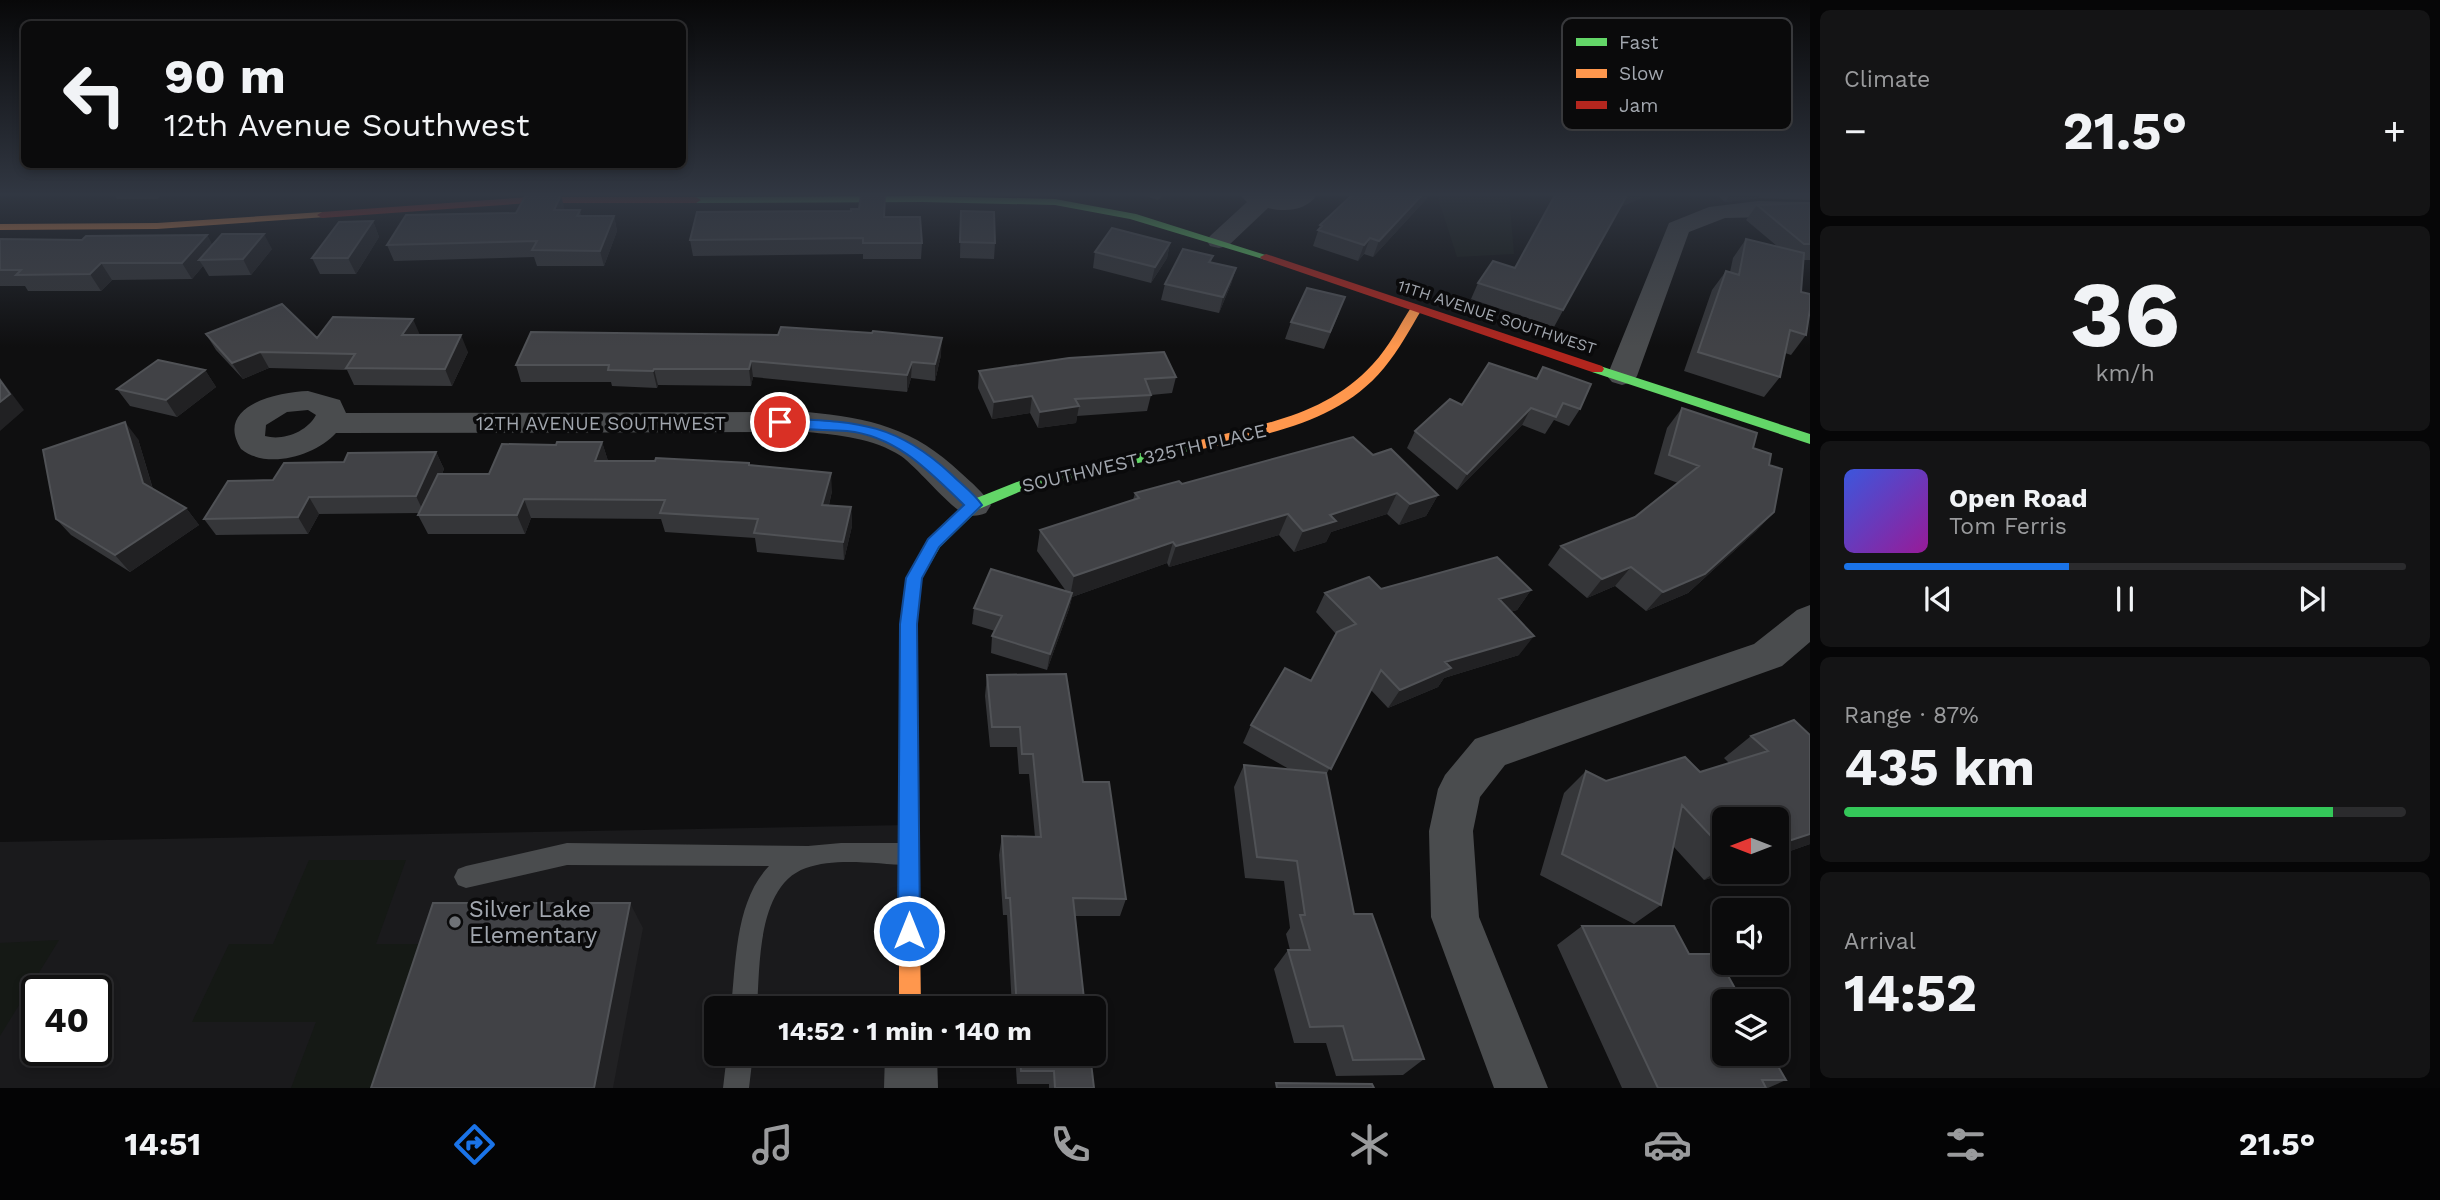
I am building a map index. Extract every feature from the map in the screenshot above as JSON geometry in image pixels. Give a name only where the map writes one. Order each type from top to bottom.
[{"type":"street","name":"11TH AVENUE SOUTHWEST","points":[[1233,246],[1810,439]]},
{"type":"street","points":[[1622,376],[1671,246]]},
{"type":"street","name":"SOUTHWEST 325TH PLACE","points":[[910,996],[908,624],[914,578],[934,543],[974,505],[1022,485],[1110,467],[1313,416],[1348,396],[1378,367],[1416,309]]},
{"type":"street","name":"12TH AVENUE SOUTHWEST","points":[[328,423],[807,422],[850,427],[888,437],[920,454],[974,505]]},
{"type":"street","points":[[1521,1088],[1455,917],[1451,831],[1460,789],[1490,752],[1768,655],[1810,620]]},
{"type":"street","points":[[911,1066],[911,1088]]},
{"type":"lane","points":[[466,877],[567,854],[908,854]]},
{"type":"lane","points":[[745,996],[759,899],[789,863],[807,856]]},
{"type":"lane","points":[[736,1088],[739,1066]]},
{"type":"shaded area","points":[[1453,246],[1513,246],[1514,254],[1457,257]]},
{"type":"shaded area","name":"Silver Lake Elementary","points":[[908,825],[910,996],[704,996],[704,1066],[911,1066],[911,1088],[0,1088],[0,842]]},
{"type":"shaded area","points":[[309,860],[406,860],[376,944],[428,944],[380,1088],[291,1088],[316,1022],[192,1022],[229,944],[273,944]]},
{"type":"shaded area","points":[[59,940],[37,975],[21,975],[21,1002],[0,1036],[0,943]]},
{"type":"building","points":[[0,246],[197,246],[182,263],[101,263],[90,274],[16,275],[21,270],[0,270]]},
{"type":"building","points":[[212,246],[254,246],[243,259],[199,260]]},
{"type":"building","points":[[321,246],[356,246],[348,258],[312,258]]},
{"type":"building","points":[[534,246],[602,246],[600,251],[532,250]]},
{"type":"building","points":[[1099,246],[1168,246],[1155,267],[1095,252]]},
{"type":"building","points":[[1527,246],[1599,246],[1563,310],[1478,283],[1493,261],[1515,268]]},
{"type":"building","points":[[1745,246],[1774,246],[1804,253],[1801,292],[1810,294],[1806,335],[1790,330],[1780,377],[1698,352],[1726,271],[1739,275]]},
{"type":"building","points":[[1183,249],[1213,256],[1209,262],[1236,268],[1223,297],[1165,284]]},
{"type":"building","points":[[1307,288],[1345,297],[1330,332],[1291,322]]},
{"type":"building","points":[[282,304],[317,338],[333,317],[413,319],[402,335],[461,335],[445,369],[346,368],[355,354],[260,352],[232,363],[206,334]]},
{"type":"building","points":[[781,327],[873,331],[942,338],[935,364],[912,362],[907,375],[751,361],[749,369],[653,371],[608,370],[609,365],[516,365],[531,332],[778,335]]},
{"type":"building","points":[[1164,352],[1176,377],[1145,379],[1151,395],[1075,399],[1079,406],[1040,412],[1032,396],[994,402],[979,371],[1069,358]]},
{"type":"building","points":[[158,360],[205,370],[166,400],[117,389]]},
{"type":"building","points":[[1489,363],[1537,379],[1543,367],[1591,384],[1580,409],[1563,403],[1556,417],[1531,408],[1467,474],[1415,431],[1450,399],[1462,405]]},
{"type":"building","points":[[0,380],[10,394],[0,402]]},
{"type":"building","points":[[1682,408],[1757,433],[1753,448],[1771,454],[1769,465],[1782,469],[1774,512],[1705,574],[1663,592],[1631,567],[1602,579],[1561,546],[1635,517],[1699,466],[1669,455]]},
{"type":"building","points":[[125,422],[143,483],[186,508],[115,555],[56,519],[43,450]]},
{"type":"building","points":[[1353,437],[1373,455],[1391,449],[1438,495],[1410,504],[1397,493],[1330,515],[1336,521],[1303,531],[1288,514],[1176,546],[1173,542],[1074,576],[1040,530],[1139,498],[1135,493],[1179,481],[1182,484]]},
{"type":"building","points":[[557,442],[602,442],[595,461],[655,461],[656,458],[749,463],[831,473],[822,505],[851,507],[843,542],[754,533],[758,519],[660,513],[665,500],[524,499],[517,515],[418,515],[438,474],[489,474],[502,444],[556,445]]},
{"type":"building","points":[[436,452],[416,496],[309,497],[298,517],[204,519],[228,481],[273,480],[284,463],[344,462],[348,453]]},
{"type":"building","points":[[1497,557],[1531,590],[1499,599],[1534,636],[1445,662],[1451,668],[1400,690],[1381,670],[1331,769],[1251,725],[1285,668],[1311,681],[1337,632],[1356,624],[1325,593],[1369,577],[1381,589]]},
{"type":"building","points":[[991,569],[1072,593],[1050,654],[992,636],[1002,616],[974,608]]},
{"type":"building","points":[[1066,674],[1083,782],[1109,782],[1126,899],[1073,898],[1084,996],[1016,996],[1010,898],[1006,898],[1002,836],[1041,837],[1033,754],[1022,754],[1020,727],[992,727],[987,675]]},
{"type":"building","points":[[1794,720],[1810,735],[1810,834],[1789,841],[1789,807],[1712,807],[1712,837],[1682,805],[1661,905],[1562,854],[1586,771],[1606,781],[1685,757],[1700,772],[1768,751],[1751,736]]},
{"type":"building","points":[[1244,765],[1326,773],[1354,914],[1372,914],[1424,1059],[1353,1060],[1343,1026],[1310,1027],[1288,950],[1310,950],[1300,915],[1305,915],[1297,861],[1257,857]]},
{"type":"building","points":[[433,903],[630,903],[594,1088],[371,1088]]},
{"type":"building","points":[[1582,926],[1674,926],[1689,954],[1712,954],[1712,975],[1728,975],[1735,989],[1712,989],[1712,1066],[1778,1066],[1786,1080],[1762,1080],[1766,1088],[1658,1088]]},
{"type":"building","points":[[1021,1066],[1091,1066],[1094,1088],[1055,1088],[1054,1071],[1021,1071]]},
{"type":"building","points":[[1276,1083],[1372,1084],[1374,1088],[1277,1088]]},
{"type":"traffic: fast","points":[[1229,246],[1266,257]]},
{"type":"traffic: fast","points":[[1597,369],[1810,439]]},
{"type":"traffic: fast","points":[[908,715],[908,624],[914,578],[934,543],[974,505],[1022,485],[1194,446]]},
{"type":"traffic: slow","points":[[1194,446],[1294,421],[1339,401],[1378,367],[1416,309]]},
{"type":"traffic: slow","points":[[908,715],[910,996]]},
{"type":"traffic: jam","points":[[1266,257],[1597,369]]},
{"type":"place","name":"Silver Lake Elementary","points":[[455,922]]},
{"type":"route","points":[[780,422],[850,427],[888,437],[920,454],[974,505],[934,543],[914,578],[908,624],[909,931]]}]
